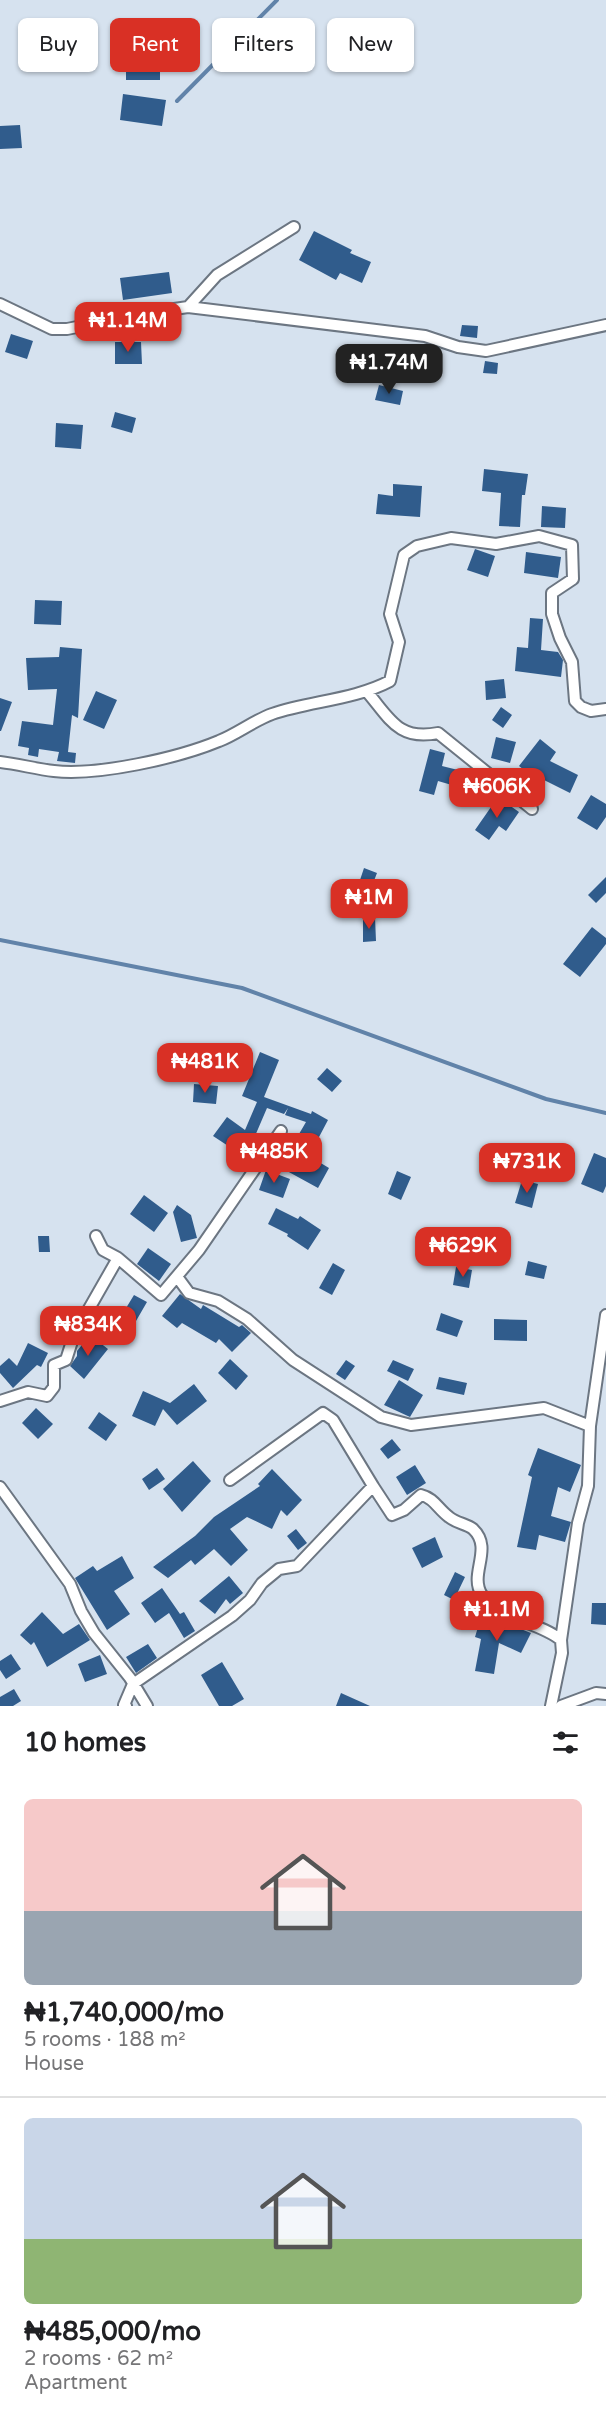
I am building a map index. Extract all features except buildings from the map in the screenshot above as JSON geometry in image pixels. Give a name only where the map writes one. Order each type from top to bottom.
[{"type":"street","points":[[188,308],[217,275],[294,227]]},
{"type":"street","points":[[0,304],[52,329],[67,329],[147,313],[188,308],[425,336],[458,347],[486,351],[606,325]]},
{"type":"street","points":[[0,762],[55,771],[96,770],[172,756],[220,741],[271,715],[344,695],[368,693],[390,681],[399,642],[390,614],[404,555],[417,546],[450,538],[495,544],[539,536],[572,545],[573,579],[552,593],[552,614],[560,638],[572,662],[575,701],[581,707],[591,711],[606,709]]},
{"type":"street","points":[[368,693],[398,730],[422,736],[438,733],[532,809]]},
{"type":"street","points":[[96,1236],[103,1250],[118,1258],[161,1295],[178,1278],[281,1131]]},
{"type":"street","points":[[0,1401],[28,1392],[47,1396],[54,1387],[54,1365],[66,1360],[74,1335],[118,1258]]},
{"type":"street","points":[[178,1278],[189,1293],[218,1301],[247,1319],[293,1360],[381,1417],[411,1425],[544,1408],[590,1426]]},
{"type":"street","points":[[551,1706],[562,1653],[561,1640],[578,1523],[588,1486],[590,1426],[606,1315]]},
{"type":"street","points":[[230,1480],[323,1413],[333,1420],[392,1515],[405,1510],[421,1495],[430,1497],[456,1523],[472,1528],[482,1542],[482,1558],[477,1580],[480,1592],[489,1604],[550,1631],[561,1640]]},
{"type":"street","points":[[126,1706],[124,1705],[133,1684],[232,1616],[250,1600],[262,1583],[279,1569],[297,1566],[373,1486]]},
{"type":"street","points":[[0,1487],[70,1584],[81,1611],[94,1633],[147,1706]]},
{"type":"street","points":[[561,1706],[596,1693],[606,1694]]},
{"type":"waterway","points":[[177,101],[277,0]]},
{"type":"waterway","points":[[0,940],[242,988],[546,1099],[606,1113]]}]
